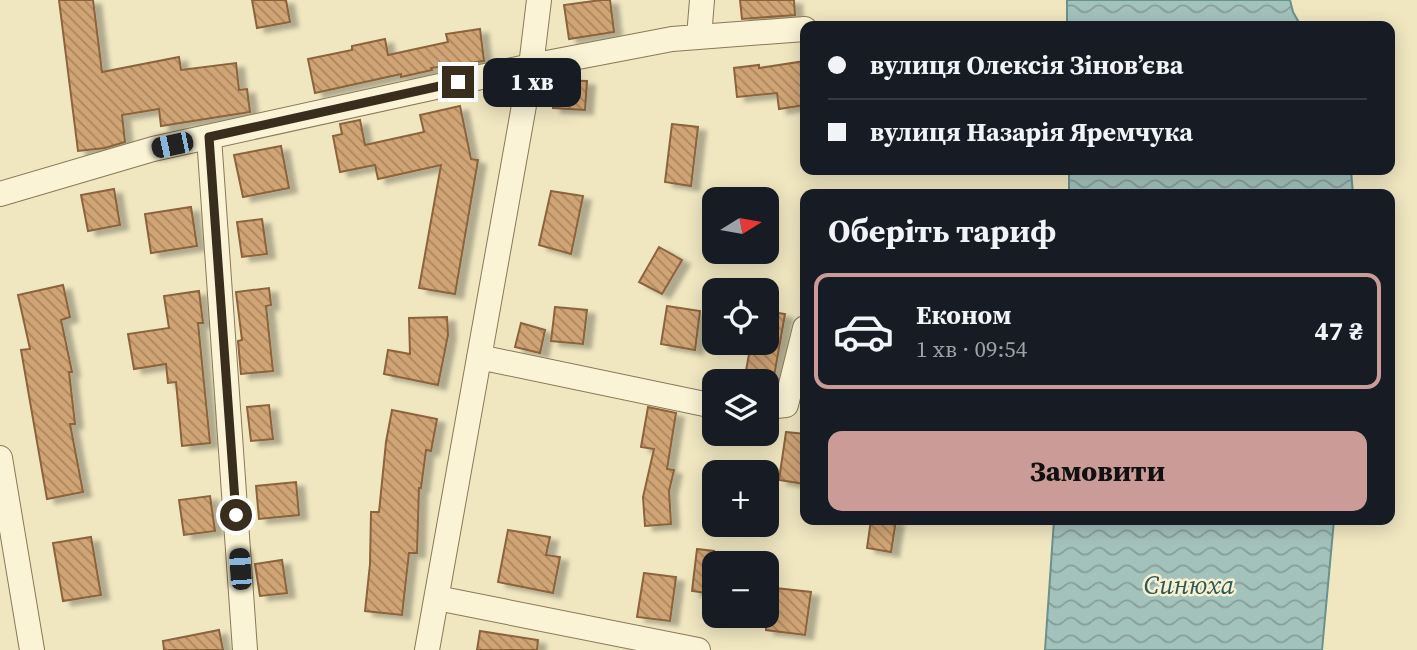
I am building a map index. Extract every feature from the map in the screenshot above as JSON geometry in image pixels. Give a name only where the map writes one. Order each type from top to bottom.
[{"type":"street","points":[[427,650],[531,66],[539,0]]},
{"type":"street","points":[[699,37],[702,0]]},
{"type":"street","points":[[0,194],[153,149],[531,66],[672,38],[800,29]]},
{"type":"street","points":[[209,137],[245,650]]},
{"type":"street","points":[[779,398],[800,341]]},
{"type":"street","points":[[479,357],[702,403]]},
{"type":"street","points":[[0,458],[32,650]]},
{"type":"street","points":[[437,598],[698,650]]},
{"type":"water","points":[[1067,0],[1290,0],[1298,21],[1067,21]]},
{"type":"water","points":[[1069,175],[1351,175],[1353,189],[1069,189]]},
{"type":"water","name":"Синюха","points":[[1054,525],[1334,525],[1322,650],[1045,650]]},
{"type":"building","points":[[59,0],[93,0],[102,72],[179,57],[181,70],[236,63],[239,90],[247,89],[250,112],[161,126],[159,109],[122,115],[125,142],[105,148],[78,151]]},
{"type":"building","points":[[252,0],[286,0],[290,22],[257,28]]},
{"type":"building","points":[[610,0],[614,32],[569,39],[564,5]]},
{"type":"building","points":[[740,0],[794,0],[795,15],[742,19]]},
{"type":"building","points":[[480,29],[484,61],[431,68],[432,70],[401,77],[401,74],[315,93],[308,59],[352,50],[352,46],[385,39],[388,55],[448,42],[446,34]]},
{"type":"building","points":[[800,62],[800,106],[779,109],[777,93],[737,97],[734,68],[759,65],[759,68]]},
{"type":"building","points":[[554,80],[587,81],[585,110],[553,108]]},
{"type":"building","points":[[460,106],[471,159],[478,160],[455,294],[419,288],[441,165],[378,179],[375,165],[340,172],[333,136],[342,134],[340,124],[360,120],[365,145],[424,132],[420,115]]},
{"type":"building","points":[[672,124],[698,127],[691,186],[665,182]]},
{"type":"building","points":[[281,146],[289,188],[243,197],[234,155]]},
{"type":"building","points":[[114,189],[120,225],[88,231],[81,195]]},
{"type":"building","points":[[551,191],[583,196],[571,254],[539,245]]},
{"type":"building","points":[[191,207],[197,246],[151,253],[145,214]]},
{"type":"building","points":[[262,219],[267,254],[242,257],[237,222]]},
{"type":"building","points":[[659,247],[682,260],[662,294],[639,282]]},
{"type":"building","points":[[63,285],[70,317],[61,320],[72,372],[69,372],[75,424],[70,424],[83,492],[47,499],[21,350],[30,349],[18,295]]},
{"type":"building","points":[[269,288],[271,305],[266,306],[273,371],[241,374],[238,341],[242,340],[236,292]]},
{"type":"building","points":[[199,291],[203,323],[198,323],[210,443],[182,446],[176,382],[168,383],[166,364],[134,369],[128,334],[169,328],[164,296]]},
{"type":"building","points":[[667,306],[700,311],[695,350],[661,344]]},
{"type":"building","points":[[555,307],[587,310],[583,344],[551,341]]},
{"type":"building","points":[[779,313],[785,314],[779,348]]},
{"type":"building","points":[[447,317],[448,335],[438,385],[384,374],[388,350],[410,354],[409,318]]},
{"type":"building","points":[[521,323],[545,330],[540,353],[515,347]]},
{"type":"building","points":[[749,355],[778,355],[775,369],[746,369]]},
{"type":"building","points":[[269,405],[273,439],[251,441],[247,407]]},
{"type":"building","points":[[648,407],[676,413],[667,469],[674,470],[669,491],[671,524],[645,526],[643,497],[654,449],[641,447]]},
{"type":"building","points":[[392,410],[437,419],[431,451],[426,450],[419,488],[417,553],[409,553],[402,615],[365,611],[370,564],[371,512],[379,512]]},
{"type":"building","points":[[786,432],[800,433],[800,483],[779,480]]},
{"type":"building","points":[[296,482],[299,515],[259,519],[256,486]]},
{"type":"building","points":[[210,496],[215,531],[184,535],[179,500]]},
{"type":"building","points":[[870,525],[895,525],[891,552],[867,548]]},
{"type":"building","points":[[508,530],[550,537],[546,555],[560,557],[553,593],[498,582]]},
{"type":"building","points":[[91,537],[101,595],[63,601],[53,543]]},
{"type":"building","points":[[697,549],[714,551],[702,551],[702,592],[692,591]]},
{"type":"building","points":[[282,560],[287,593],[260,596],[255,564]]},
{"type":"building","points":[[644,573],[676,577],[670,621],[637,617]]},
{"type":"building","points":[[779,588],[811,592],[805,635],[766,630],[779,628]]},
{"type":"building","points":[[219,630],[223,650],[164,650],[163,641]]},
{"type":"building","points":[[480,631],[538,640],[537,650],[477,650]]},
{"type":"route","points":[[236,515],[209,137],[458,82]]}]
